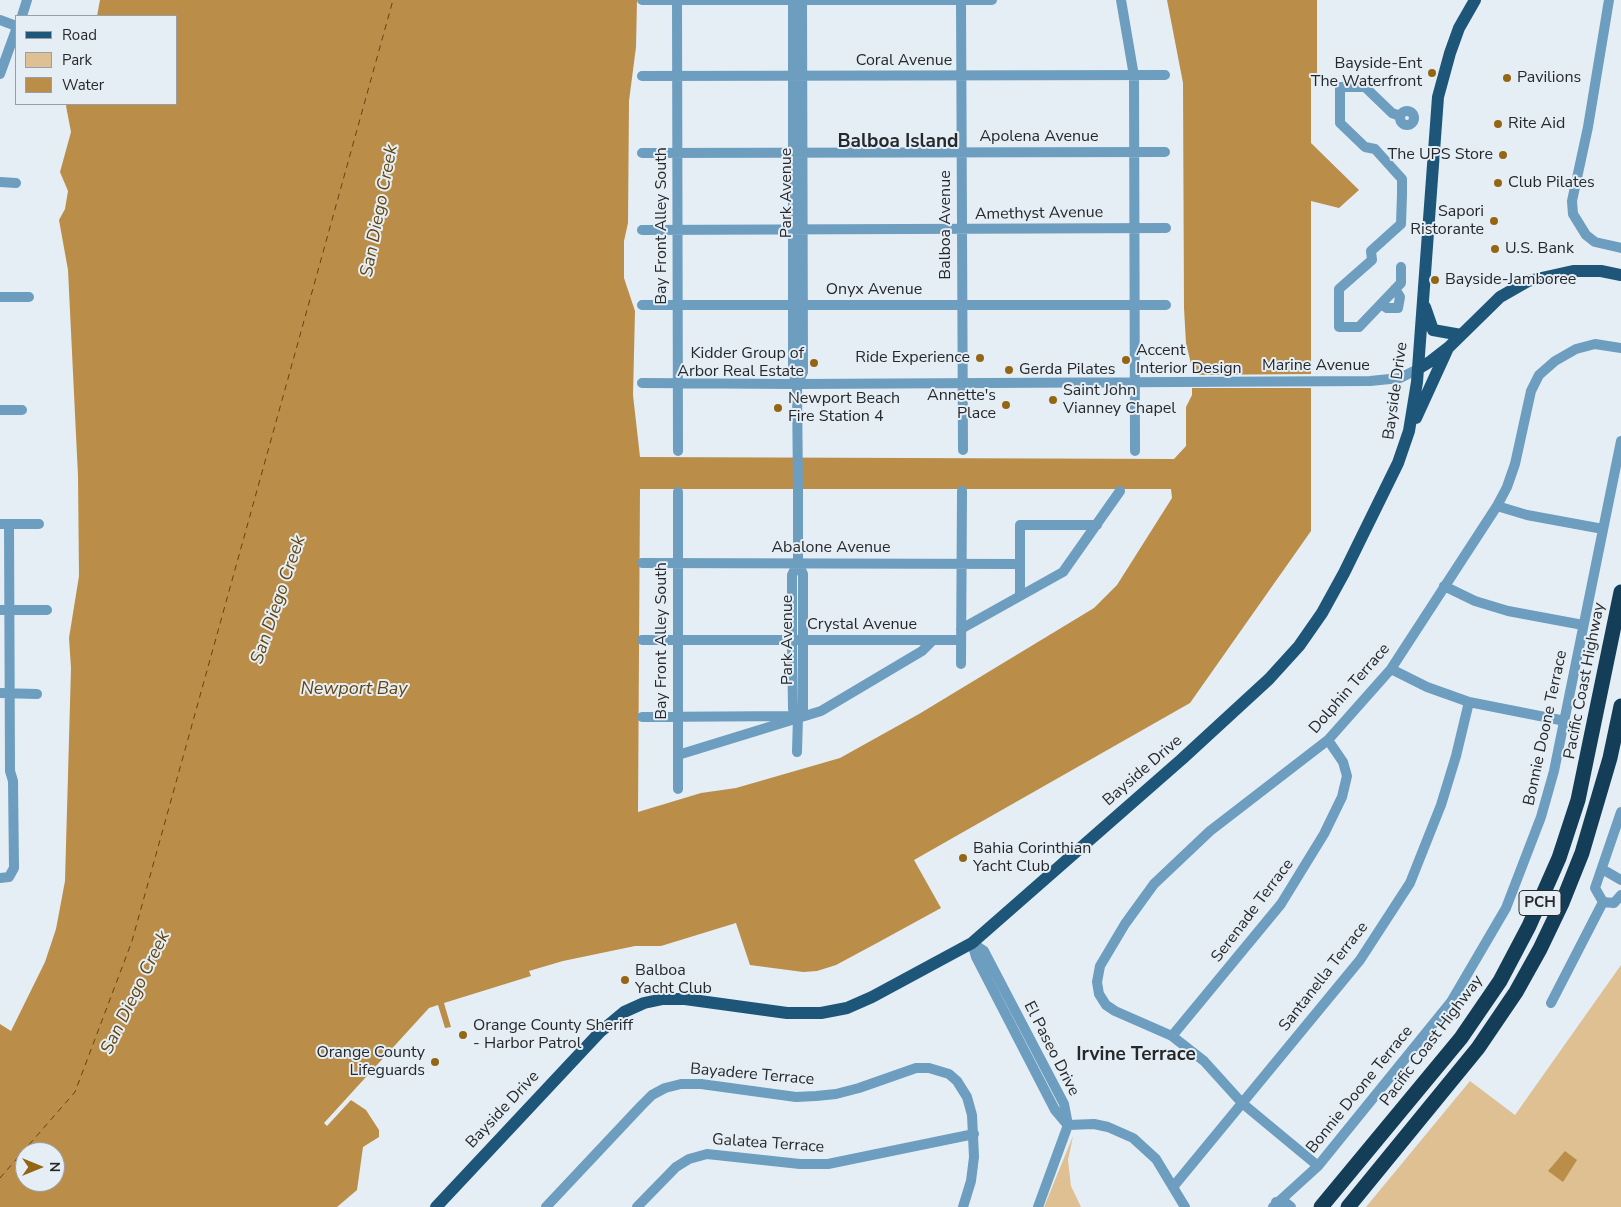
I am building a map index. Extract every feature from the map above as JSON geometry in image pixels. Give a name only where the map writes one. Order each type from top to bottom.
[{"type":"highway","name":"Pacific Coast Highway","points":[[1321,1207],[1461,1038],[1500,981],[1529,926],[1559,858],[1582,786],[1621,592]]},
{"type":"highway","name":"PCH","points":[[1348,1207],[1478,1048],[1516,992],[1540,949],[1562,903],[1582,853],[1608,766],[1621,706]]},
{"type":"main road","name":"Bayside Drive","points":[[436,1207],[600,1032],[624,1012],[644,1003],[663,999],[685,999],[787,1013],[821,1013],[847,1008],[872,997],[972,943],[1182,759],[1269,679],[1299,646],[1322,612],[1344,573],[1398,462],[1409,431],[1418,369],[1438,97],[1456,36],[1475,0]]},
{"type":"main road","points":[[1418,369],[1449,346],[1500,297],[1528,281],[1573,270],[1621,274]]},
{"type":"main road","points":[[1422,300],[1433,330],[1461,335]]},
{"type":"main road","points":[[1409,431],[1443,365],[1449,346]]},
{"type":"street","points":[[22,15],[27,0]]},
{"type":"street","points":[[642,0],[992,0]]},
{"type":"street","name":"Bay Front Alley South","points":[[677,0],[678,451]]},
{"type":"street","name":"Park Avenue","points":[[797,0],[798,305],[803,372],[798,384],[798,563],[803,574],[803,709],[798,717],[798,752]]},
{"type":"street","name":"Balboa Avenue","points":[[961,0],[962,450]]},
{"type":"street","points":[[1120,0],[1134,76],[1135,451]]},
{"type":"street","points":[[1609,0],[1588,127],[1585,133],[1572,201],[1573,214],[1586,235],[1595,242],[1621,248]]},
{"type":"street","points":[[0,20],[15,28]]},
{"type":"street","points":[[0,74],[15,31]]},
{"type":"street","name":"Coral Avenue","points":[[642,76],[1165,75]]},
{"type":"street","points":[[1400,116],[1392,113],[1365,88],[1340,88],[1340,123],[1365,147],[1375,149],[1402,179],[1402,194],[1401,224],[1371,252],[1372,260],[1339,289],[1339,327],[1359,327],[1402,283],[1401,267]]},
{"type":"street","name":"Apolena Avenue","points":[[642,152],[1165,152]]},
{"type":"street","points":[[0,182],[16,183]]},
{"type":"street","name":"Amethyst Avenue","points":[[642,230],[1166,228]]},
{"type":"street","points":[[0,297],[29,297]]},
{"type":"street","name":"Onyx Avenue","points":[[642,305],[1166,305]]},
{"type":"street","name":"Dolphin Terrace","points":[[1172,1036],[1115,1011],[1106,1005],[1099,994],[1097,982],[1100,966],[1126,924],[1154,884],[1210,831],[1328,740],[1391,668],[1497,506],[1515,464],[1531,391],[1539,375],[1555,360],[1576,349],[1595,344],[1621,348]]},
{"type":"street","name":"Marine Avenue","points":[[642,383],[1312,381],[1400,378],[1418,369]]},
{"type":"street","points":[[0,410],[22,410]]},
{"type":"street","name":"Bonnie Doone Terrace","points":[[1275,1205],[1304,1181],[1318,1166],[1451,1002],[1485,948],[1506,908],[1542,817],[1564,721],[1621,440]]},
{"type":"street","points":[[961,664],[962,491]]},
{"type":"street","points":[[961,629],[1020,594],[1063,572],[1120,491]]},
{"type":"street","name":"Bay Front Alley South","points":[[678,492],[678,789]]},
{"type":"street","points":[[1497,506],[1527,515],[1603,529]]},
{"type":"street","points":[[0,878],[7,878],[12,874],[14,868],[5,777],[5,524],[39,524]]},
{"type":"street","points":[[1020,594],[1020,525],[1097,525]]},
{"type":"street","name":"Abalone Avenue","points":[[642,563],[1020,564]]},
{"type":"street","name":"Park Avenue","points":[[798,563],[792,575],[792,709],[798,717]]},
{"type":"street","points":[[1444,586],[1474,601],[1508,611],[1583,626]]},
{"type":"street","points":[[5,610],[47,610]]},
{"type":"street","name":"Crystal Avenue","points":[[642,640],[961,640]]},
{"type":"street","points":[[678,755],[821,711],[922,651],[933,640]]},
{"type":"street","points":[[1391,668],[1426,687],[1469,702],[1564,721]]},
{"type":"street","points":[[5,693],[37,694]]},
{"type":"street","name":"Santanella Terrace","points":[[1173,1187],[1360,960],[1410,883],[1442,804],[1469,702]]},
{"type":"street","points":[[642,717],[798,717]]},
{"type":"street","name":"Serenade Terrace","points":[[1172,1036],[1281,904],[1324,834],[1342,797],[1347,776],[1343,762],[1328,740]]},
{"type":"street","points":[[1603,902],[1595,888],[1621,812]]},
{"type":"street","points":[[1602,869],[1621,880]]},
{"type":"street","points":[[1603,902],[1614,903],[1621,895]]},
{"type":"street","points":[[1551,1003],[1603,902]]},
{"type":"street","name":"El Paseo Drive","points":[[972,943],[976,957],[1055,1110],[1068,1125]]},
{"type":"street","points":[[1172,1036],[1204,1061],[1242,1102],[1318,1166]]},
{"type":"street","name":"Bayadere Terrace","points":[[546,1207],[652,1095],[665,1088],[681,1084],[701,1084],[796,1097],[816,1096],[836,1094],[859,1088],[901,1071],[916,1068],[930,1068],[949,1074],[963,1089],[972,1115],[974,1134],[971,1181],[963,1207]]},
{"type":"street","points":[[1038,1207],[1068,1125],[1094,1124],[1108,1127],[1133,1138],[1156,1159],[1185,1207]]},
{"type":"street","name":"Galatea Terrace","points":[[637,1207],[676,1167],[689,1159],[707,1154],[800,1164],[828,1164],[974,1134]]},
{"type":"street","points":[[1275,1205],[1286,1203],[1291,1207]]},
{"type":"green space","points":[[1621,965],[1621,1207],[1366,1207],[1470,1081],[1515,1115]]},
{"type":"green space","points":[[1073,1136],[1068,1160],[1071,1186],[1081,1207],[1044,1207]]},
{"type":"water","name":"Newport Bay","points":[[100,0],[637,0],[636,47],[629,101],[628,223],[624,241],[624,278],[635,311],[633,395],[640,457],[1174,459],[1186,446],[1186,407],[1192,395],[1192,368],[1186,343],[1184,308],[1183,83],[1167,0],[1317,0],[1317,75],[1311,75],[1311,143],[1359,190],[1339,208],[1311,201],[1311,531],[1190,703],[914,860],[941,908],[836,965],[817,971],[803,972],[750,965],[736,923],[661,946],[635,946],[563,961],[529,971],[531,976],[444,1003],[451,1027],[445,1028],[438,1005],[429,1008],[324,1123],[327,1126],[351,1100],[366,1110],[379,1130],[379,1137],[363,1147],[357,1190],[337,1207],[0,1207],[0,1024],[11,1031],[45,962],[56,929],[65,881],[71,668],[69,638],[79,576],[78,476],[68,270],[59,220],[65,209],[68,191],[60,172],[71,132],[66,105],[178,105],[178,15],[97,15]],"holes":[[[640,489],[1171,489],[1172,498],[1117,585],[1094,608],[919,714],[840,758],[736,788],[701,793],[638,812]]]},
{"type":"water","points":[[1565,1151],[1577,1160],[1563,1182],[1548,1171]]},
{"type":"pier","points":[[1312,374],[1312,388],[1190,388],[1190,375]]},
{"type":"ferry route","points":[[0,1178],[75,1092],[132,941],[393,0]]},
{"type":"place","name":"Bayside-Ent The Waterfront","points":[[1432,73]]},
{"type":"place","name":"Pavilions","points":[[1507,78]]},
{"type":"place","name":"Rite Aid","points":[[1498,124]]},
{"type":"place","name":"The UPS Store","points":[[1503,155]]},
{"type":"place","name":"Club Pilates","points":[[1498,183]]},
{"type":"place","name":"Sapori Ristorante","points":[[1494,221]]},
{"type":"place","name":"U.S. Bank","points":[[1495,249]]},
{"type":"place","name":"Bayside-Jamboree","points":[[1435,280]]},
{"type":"place","name":"Ride Experience","points":[[980,358]]},
{"type":"place","name":"Accent Interior Design","points":[[1126,360]]},
{"type":"place","name":"Kidder Group of Arbor Real Estate","points":[[814,363]]},
{"type":"place","name":"Gerda Pilates","points":[[1009,370]]},
{"type":"place","name":"Saint John Vianney Chapel","points":[[1053,400]]},
{"type":"place","name":"Annette's Place","points":[[1006,405]]},
{"type":"place","name":"Newport Beach Fire Station 4","points":[[778,408]]},
{"type":"place","name":"Bahia Corinthian Yacht Club","points":[[963,858]]},
{"type":"place","name":"Balboa Yacht Club","points":[[625,980]]},
{"type":"place","name":"Orange County Sheriff - Harbor Patrol","points":[[463,1035]]},
{"type":"place","name":"Orange County Lifeguards","points":[[435,1062]]},
{"type":"district","name":"Balboa Island","points":[[898,142]]},
{"type":"district","name":"Irvine Terrace","points":[[1136,1055]]},
{"type":"water label","name":"San Diego Creek","points":[[380,211]]},
{"type":"water label","name":"San Diego Creek","points":[[279,600]]},
{"type":"water label","name":"San Diego Creek","points":[[136,993]]}]
